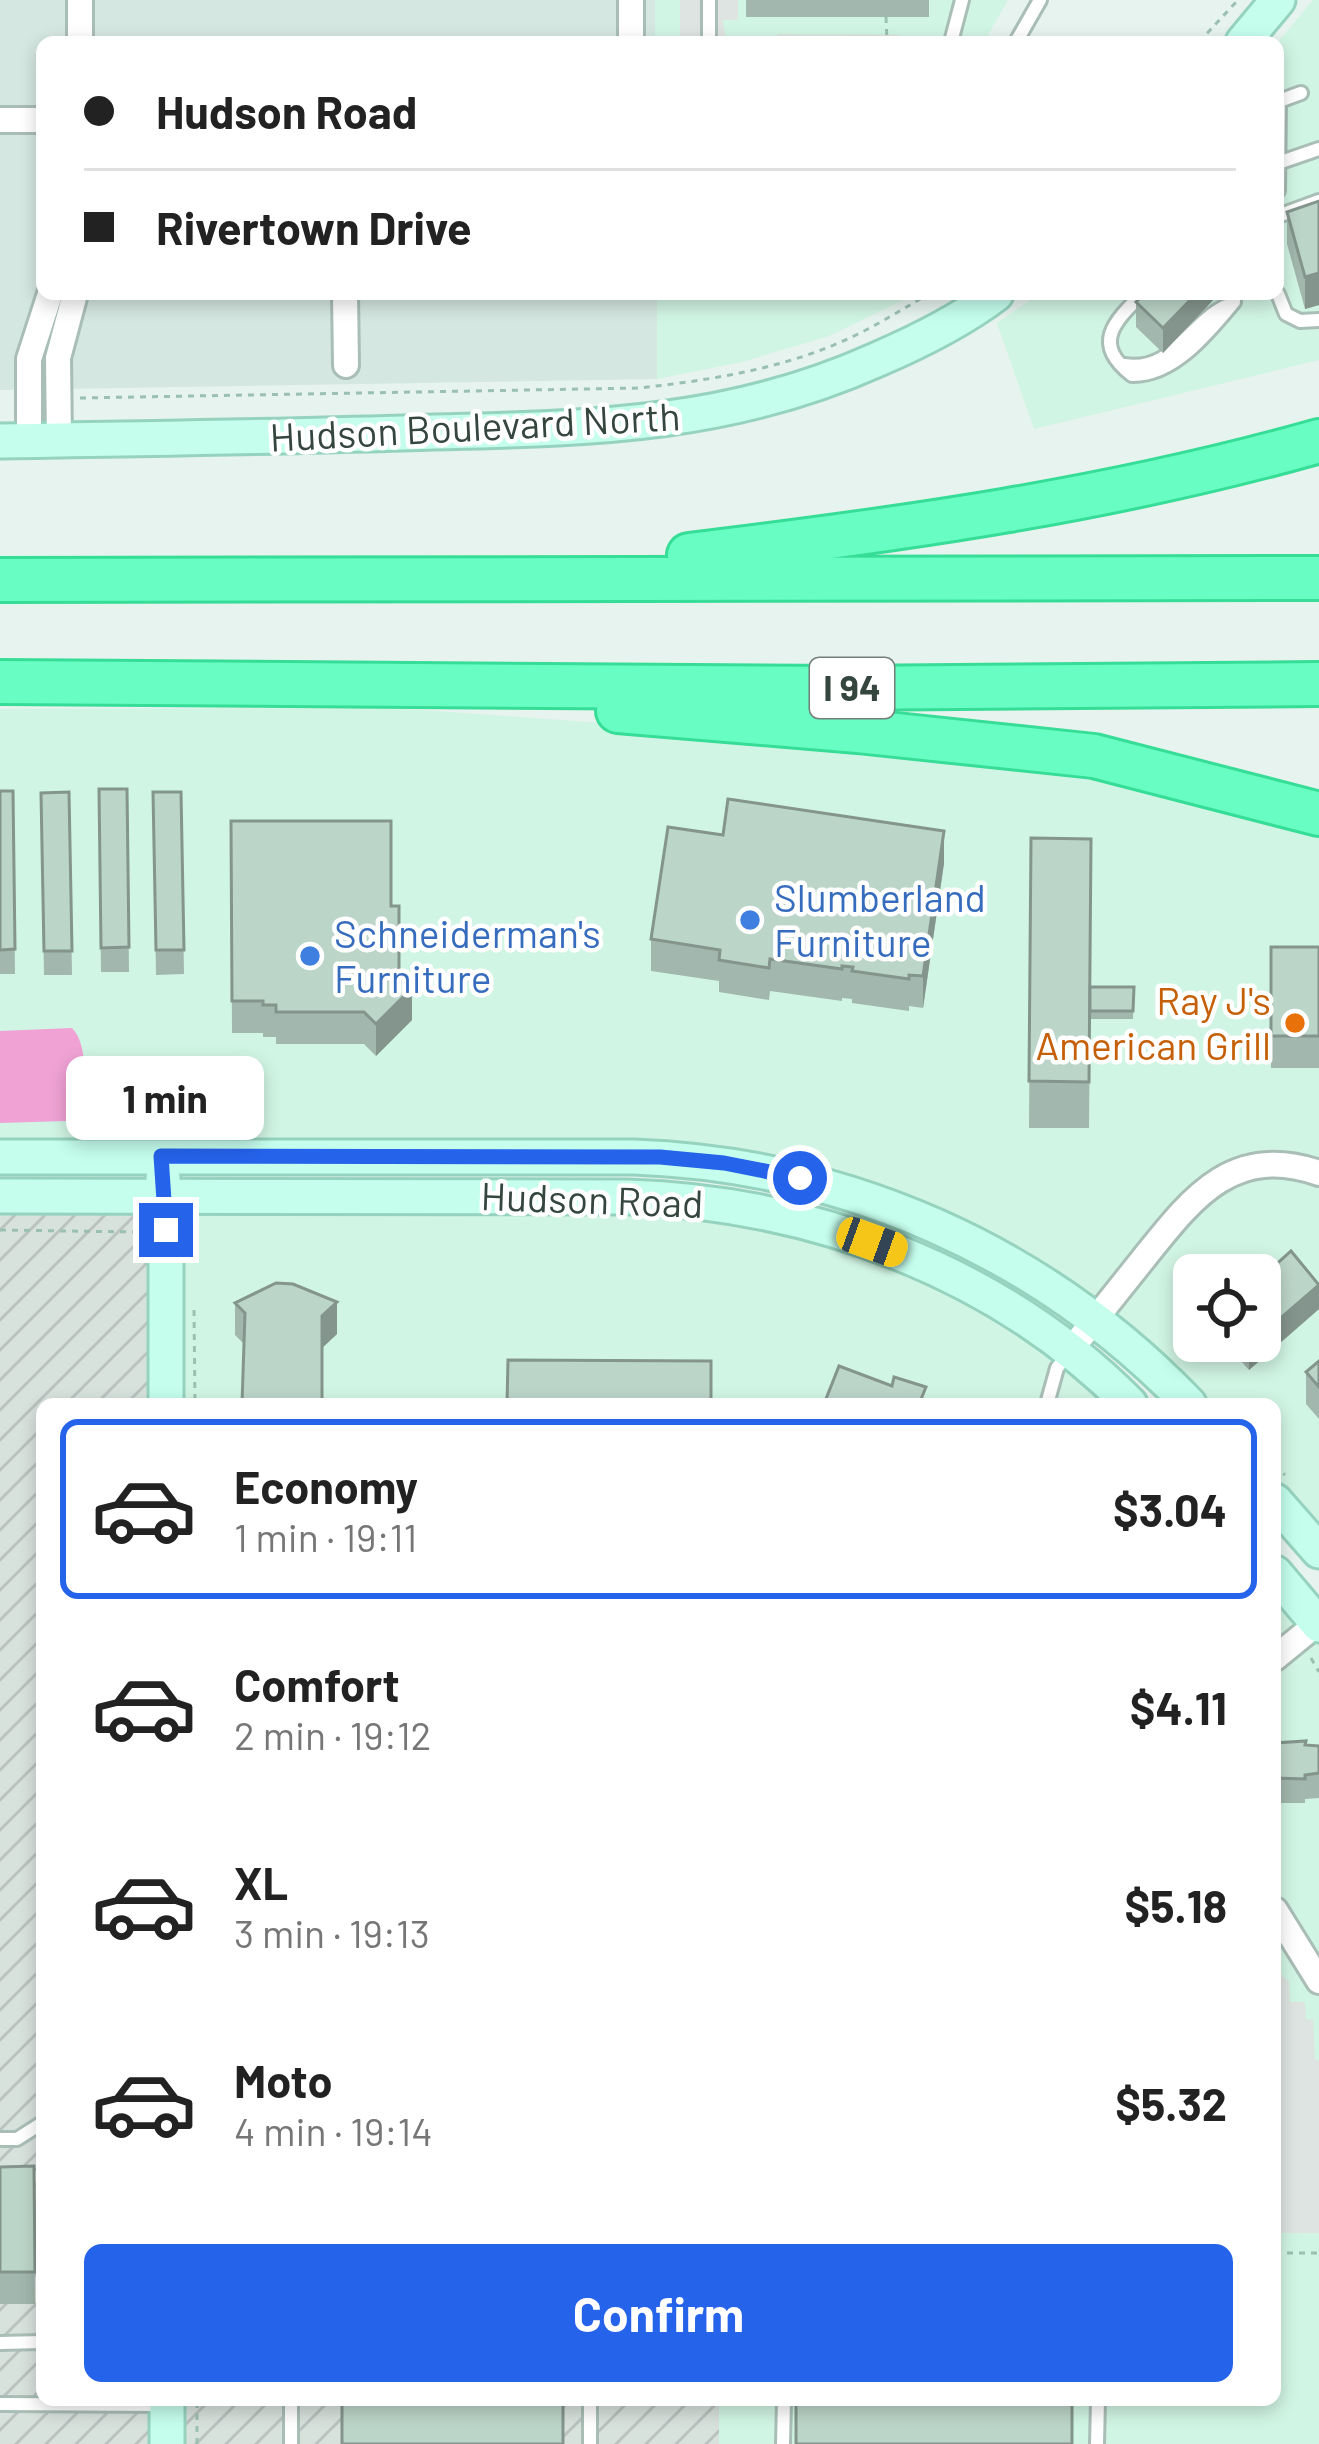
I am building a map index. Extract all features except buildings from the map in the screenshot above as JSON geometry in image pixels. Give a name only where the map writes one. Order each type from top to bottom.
[{"type":"highway","points":[[498,577],[874,533],[1037,507],[1138,489],[1319,441]]},
{"type":"highway","points":[[0,580],[1319,578]]},
{"type":"highway","name":"I 94","points":[[0,682],[838,688],[1319,684]]},
{"type":"highway","points":[[385,684],[530,704],[1094,756],[1319,814]]},
{"type":"street","points":[[80,0],[80,36]]},
{"type":"street","points":[[631,0],[631,36]]},
{"type":"street","points":[[1249,36],[1278,0]]},
{"type":"street","points":[[0,120],[36,120]]},
{"type":"street","points":[[29,440],[29,358],[48,300]]},
{"type":"street","points":[[29,440],[73,300]]},
{"type":"street","points":[[345,300],[346,364]]},
{"type":"street","name":"Hudson Boulevard North","points":[[29,440],[603,427],[697,416],[826,382],[924,339],[979,300]]},
{"type":"street","name":"Hudson Road","points":[[0,1157],[436,1154],[686,1159],[830,1184],[933,1222],[989,1251],[1096,1318],[1183,1398]]},
{"type":"street","points":[[161,1156],[166,1398]]},
{"type":"street","points":[[1069,1352],[1181,1212],[1207,1187],[1247,1167],[1288,1165],[1319,1173]]},
{"type":"street","name":"Hudson Road","points":[[0,1196],[679,1199],[765,1211],[918,1259],[1021,1316],[1123,1398]]},
{"type":"street","points":[[1281,1508],[1319,1551]]},
{"type":"street","points":[[1281,1580],[1319,1624],[1281,1653]]},
{"type":"street","points":[[1281,1920],[1319,1981]]},
{"type":"street","points":[[167,2444],[176,2406]]},
{"type":"lane","points":[[709,0],[709,36]]},
{"type":"lane","points":[[953,36],[962,0]]},
{"type":"lane","points":[[1019,36],[1040,0]]},
{"type":"lane","points":[[1284,98],[1301,93]]},
{"type":"lane","points":[[1284,162],[1319,148]]},
{"type":"lane","points":[[1284,214],[1319,201]]},
{"type":"lane","points":[[1136,300],[1108,339],[1111,357],[1132,375],[1153,373],[1190,348],[1232,300]]},
{"type":"lane","points":[[1280,300],[1286,314],[1300,321],[1319,320]]},
{"type":"lane","points":[[435,1195],[436,1154]]},
{"type":"lane","points":[[1049,1398],[1057,1368],[1069,1352]]},
{"type":"lane","points":[[0,2139],[17,2139],[36,2127]]},
{"type":"lane","points":[[0,2177],[36,2177]]},
{"type":"lane","points":[[0,2343],[36,2342]]},
{"type":"lane","points":[[0,2404],[36,2403]]},
{"type":"lane","points":[[291,2406],[291,2444]]},
{"type":"lane","points":[[590,2406],[590,2444]]},
{"type":"lane","points":[[783,2444],[784,2406]]},
{"type":"lane","points":[[1097,2444],[1098,2406]]},
{"type":"path","points":[[1205,36],[1238,0]]},
{"type":"path","points":[[886,17],[887,36]]},
{"type":"path","points":[[79,398],[639,388],[710,380],[854,337],[918,300]]},
{"type":"path","points":[[0,1230],[130,1233]]},
{"type":"path","points":[[194,1295],[195,1398]]},
{"type":"path","points":[[1281,2253],[1319,2253]]},
{"type":"path","points":[[179,2406],[196,2444]]},
{"type":"shaded area","points":[[0,0],[655,0],[655,36],[36,36],[36,300],[657,300],[657,379],[0,390]]},
{"type":"shaded area","points":[[655,0],[1008,0],[987,36],[655,36]]},
{"type":"shaded area","points":[[680,0],[738,0],[738,20],[723,20],[726,36],[680,36]]},
{"type":"shaded area","points":[[1313,0],[1319,0],[1319,360],[1034,429],[997,323],[1030,300],[1284,300],[1283,36]]},
{"type":"shaded area","points":[[777,34],[900,35],[900,36]]},
{"type":"shaded area","points":[[657,300],[904,300],[829,336],[742,362],[657,379]]},
{"type":"shaded area","points":[[393,708],[981,750],[1319,826],[1319,1531],[1281,1488],[1281,1398],[1200,1398],[1169,1365],[933,1208],[793,1163],[0,1145],[0,709]]},
{"type":"shaded area","points":[[72,1028],[84,1061],[83,1089],[74,1113],[67,1121],[0,1123],[0,1031]]},
{"type":"shaded area","points":[[0,1196],[164,1196],[166,1398],[36,1398],[36,2406],[719,2406],[719,2444],[0,2444]]},
{"type":"shaded area","points":[[578,1209],[756,1222],[919,1275],[1027,1337],[1104,1398],[180,1398],[180,1245],[185,1231],[212,1212]]},
{"type":"shaded area","points":[[1281,1599],[1319,1645],[1319,2444],[719,2444],[719,2406],[1281,2406]]},
{"type":"shaded area","points":[[1281,1974],[1289,1982],[1290,2002],[1305,2002],[1306,2019],[1313,2020],[1315,2059],[1319,2061],[1319,2233],[1281,2233]]},
{"type":"place","name":"Slumberland Furniture","points":[[750,920]]},
{"type":"place","name":"Schneiderman's Furniture","points":[[310,956]]},
{"type":"place","name":"Ray J's American Grill","points":[[1295,1023]]},
{"type":"route","points":[[166,1230],[161,1156],[660,1157],[800,1178]]}]
